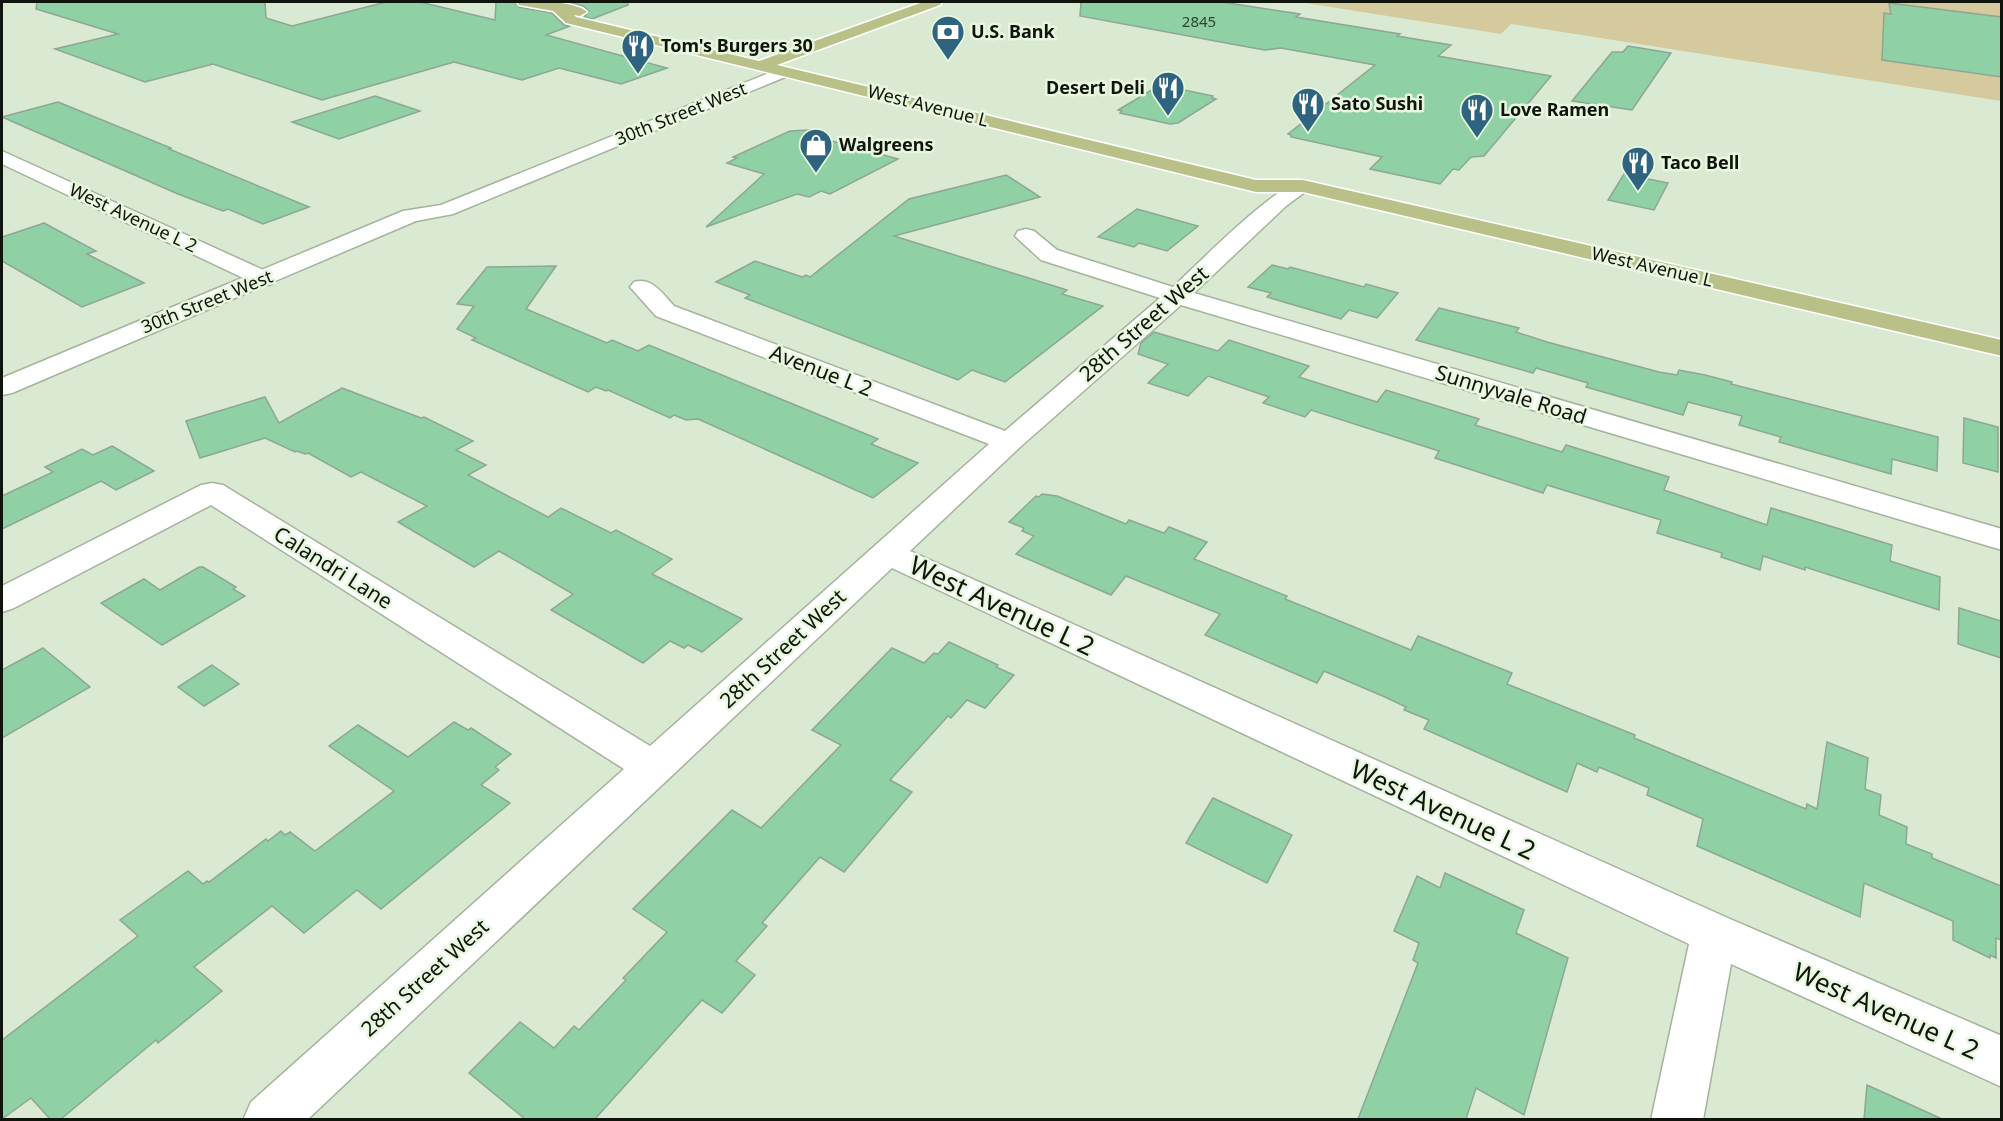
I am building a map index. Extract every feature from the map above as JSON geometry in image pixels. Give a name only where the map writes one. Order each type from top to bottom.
[{"type":"main road","name":"West Avenue L","points":[[531,2],[558,9],[592,13],[1256,186],[1303,186],[2001,348]]},
{"type":"main road","name":"30th Street West","points":[[784,64],[935,2]]},
{"type":"main road","name":"30th Street West","points":[[784,64],[809,63],[946,2]]},
{"type":"main road","name":"West Avenue L","points":[[558,9],[572,20],[760,66],[784,64]]},
{"type":"main road","name":"West Avenue L","points":[[809,63],[1139,140]]},
{"type":"main road","name":"West Avenue L","points":[[1265,168],[1276,171],[1303,186]]},
{"type":"street","name":"30th Street West","points":[[2,387],[411,216],[446,210],[784,64]]},
{"type":"street","name":"30th Street West","points":[[411,216],[429,202],[548,150],[760,66]]},
{"type":"street","name":"West Avenue L 2","points":[[2,157],[264,279]]},
{"type":"street","name":"28th Street West","points":[[269,1119],[655,769],[1009,442],[1177,296],[1279,202],[1303,186]]},
{"type":"street","name":"Sunnyvale Road","points":[[1026,236],[1049,255],[1177,296],[2001,540]]},
{"type":"street","name":"Avenue L 2","points":[[642,287],[665,311],[1009,442]]},
{"type":"street","name":"Calandri Lane","points":[[2,600],[212,492],[655,769]]},
{"type":"street","name":"West Avenue L 2","points":[[887,553],[1714,934],[2001,1062]]},
{"type":"street","points":[[1677,1119],[1714,934]]},
{"type":"shaded area","points":[[1299,2],[2001,2],[2001,101],[1511,24],[1501,34]]},
{"type":"building","points":[[37,2],[265,2],[266,18],[292,26],[386,2],[420,2],[495,20],[496,2],[515,2],[519,7],[552,13],[564,25],[570,26],[546,35],[667,68],[621,84],[559,68],[522,80],[454,62],[322,100],[213,64],[145,82],[55,49],[118,34],[36,9]]},
{"type":"building","points":[[566,2],[628,2],[628,5],[592,19],[584,17],[589,11],[583,6]]},
{"type":"building","points":[[1081,2],[1222,2],[1300,14],[1296,17],[1451,45],[1438,56],[1551,76],[1484,156],[1471,157],[1459,170],[1453,169],[1440,184],[1370,169],[1382,157],[1291,137],[1288,134],[1375,65],[1281,48],[1265,50],[1080,16]]},
{"type":"building","points":[[1889,3],[2001,17],[2001,77],[1882,60],[1884,13],[1891,14]]},
{"type":"building","points":[[1628,46],[1671,53],[1632,110],[1572,101],[1612,52],[1623,52]]},
{"type":"building","points":[[1160,85],[1213,96],[1212,98],[1216,99],[1178,123],[1170,124],[1120,113],[1122,111],[1118,110]]},
{"type":"building","points":[[375,96],[420,111],[339,139],[292,122]]},
{"type":"building","points":[[58,102],[309,207],[263,224],[228,209],[223,211],[178,194],[2,117]]},
{"type":"building","name":"Walgreens","points":[[809,130],[810,135],[898,159],[830,194],[821,191],[809,197],[797,194],[706,227],[764,174],[727,163],[737,158],[733,157],[790,131]]},
{"type":"building","name":"Taco Bell","points":[[1624,174],[1668,183],[1654,210],[1608,200]]},
{"type":"building","points":[[1006,175],[1040,197],[894,236],[1067,290],[1062,294],[1103,306],[1005,382],[972,370],[958,380],[745,298],[750,295],[716,282],[755,261],[802,277],[806,275],[810,277],[909,199]]},
{"type":"building","points":[[1137,209],[1198,226],[1167,251],[1139,243],[1134,247],[1098,237]]},
{"type":"building","points":[[44,223],[96,251],[87,254],[144,283],[82,307],[2,261],[2,237]]},
{"type":"building","points":[[1272,265],[1288,269],[1290,267],[1364,287],[1366,284],[1398,293],[1377,318],[1349,310],[1341,319],[1267,297],[1271,293],[1248,287]]},
{"type":"building","points":[[556,266],[526,309],[607,343],[612,340],[638,351],[649,345],[878,439],[871,444],[918,463],[873,498],[698,419],[686,420],[674,415],[670,418],[608,390],[596,387],[588,392],[472,340],[476,338],[457,329],[474,306],[457,304],[487,267]]},
{"type":"building","points":[[1439,308],[1519,328],[1516,332],[1659,372],[1677,375],[1679,370],[1705,375],[1732,382],[1731,384],[1938,437],[1937,471],[1892,459],[1891,474],[1779,442],[1781,437],[1739,425],[1742,416],[1688,402],[1683,415],[1586,387],[1588,383],[1536,368],[1533,373],[1416,340]]},
{"type":"building","points":[[1154,332],[1218,351],[1229,340],[1309,366],[1299,377],[1377,402],[1386,390],[1479,419],[1475,425],[1562,452],[1566,445],[1669,477],[1664,490],[1767,525],[1771,508],[1892,545],[1890,561],[1940,577],[1939,610],[1805,567],[1805,570],[1763,556],[1760,570],[1721,557],[1722,553],[1657,533],[1661,520],[1547,485],[1543,493],[1435,458],[1439,451],[1311,410],[1305,417],[1263,403],[1269,397],[1208,376],[1188,396],[1148,383],[1168,364],[1138,354],[1141,343]]},
{"type":"building","points":[[342,388],[421,418],[424,417],[473,441],[456,450],[486,465],[468,475],[548,517],[561,508],[611,533],[616,530],[672,559],[652,574],[742,619],[702,652],[688,645],[684,648],[670,641],[643,663],[551,610],[573,594],[499,551],[474,567],[398,522],[427,506],[361,472],[351,477],[308,453],[295,452],[265,438],[200,458],[186,421],[265,397],[279,423]]},
{"type":"building","points":[[1964,418],[1998,427],[1998,472],[1963,463]]},
{"type":"building","points":[[112,446],[154,471],[116,490],[101,481],[2,529],[2,496],[53,472],[45,467],[82,449],[93,455]]},
{"type":"building","points":[[1042,494],[1057,496],[1126,524],[1129,520],[1164,533],[1169,527],[1207,542],[1194,559],[1287,596],[1285,599],[1411,650],[1418,636],[1512,673],[1507,684],[1635,735],[1634,738],[1806,809],[1807,804],[1817,809],[1827,742],[1868,758],[1865,789],[1881,795],[1879,815],[1907,827],[1906,844],[1932,854],[1932,858],[2001,886],[2001,940],[1996,938],[1996,958],[1990,955],[1990,958],[1953,940],[1953,921],[1864,883],[1860,917],[1697,846],[1703,819],[1647,795],[1649,788],[1599,767],[1597,772],[1577,763],[1567,792],[1424,729],[1429,720],[1404,710],[1406,707],[1385,697],[1324,671],[1317,683],[1205,635],[1220,614],[1126,576],[1111,595],[1016,554],[1034,536],[1022,531],[1024,528],[1009,522],[1036,496],[1039,497]]},
{"type":"building","points":[[199,567],[203,567],[236,587],[233,589],[245,596],[162,645],[101,603],[144,579],[160,590]]},
{"type":"building","points":[[1959,608],[2001,621],[2001,658],[1958,644]]},
{"type":"building","points":[[949,642],[1014,675],[985,708],[967,700],[951,718],[948,716],[890,780],[912,792],[844,872],[820,857],[762,923],[767,926],[736,961],[755,975],[722,1013],[702,1000],[595,1119],[525,1119],[469,1073],[520,1022],[554,1048],[574,1026],[579,1030],[626,980],[623,978],[667,932],[633,909],[732,810],[761,828],[841,745],[812,730],[892,648],[924,663],[934,653],[938,654]]},
{"type":"building","points":[[43,648],[90,687],[2,738],[2,670]]},
{"type":"building","points":[[212,665],[239,684],[204,706],[178,687]]},
{"type":"building","points":[[454,722],[468,730],[471,728],[511,754],[495,767],[499,770],[481,785],[510,803],[381,909],[357,890],[304,933],[272,906],[194,967],[222,991],[158,1043],[156,1040],[61,1119],[50,1119],[31,1098],[2,1119],[2,1040],[138,936],[120,920],[188,871],[203,884],[209,882],[266,839],[268,841],[281,831],[285,835],[290,832],[315,851],[394,791],[329,746],[358,725],[408,757]]},
{"type":"building","points":[[1213,798],[1292,835],[1267,883],[1186,843]]},
{"type":"building","points":[[1445,873],[1524,910],[1516,933],[1568,958],[1524,1115],[1476,1088],[1466,1119],[1358,1119],[1418,963],[1413,960],[1419,943],[1394,931],[1417,876],[1440,888]]},
{"type":"building","points":[[1867,1085],[1942,1119],[1864,1119]]},
{"type":"place","name":"U.S. Bank","points":[[948,61]]},
{"type":"place","name":"Tom's Burgers 30","points":[[638,75]]},
{"type":"place","name":"Desert Deli","points":[[1168,117]]},
{"type":"place","name":"Sato Sushi","points":[[1308,133]]},
{"type":"place","name":"Love Ramen","points":[[1477,139]]},
{"type":"place","name":"Walgreens","points":[[816,174]]},
{"type":"place","name":"Taco Bell","points":[[1638,192]]}]
